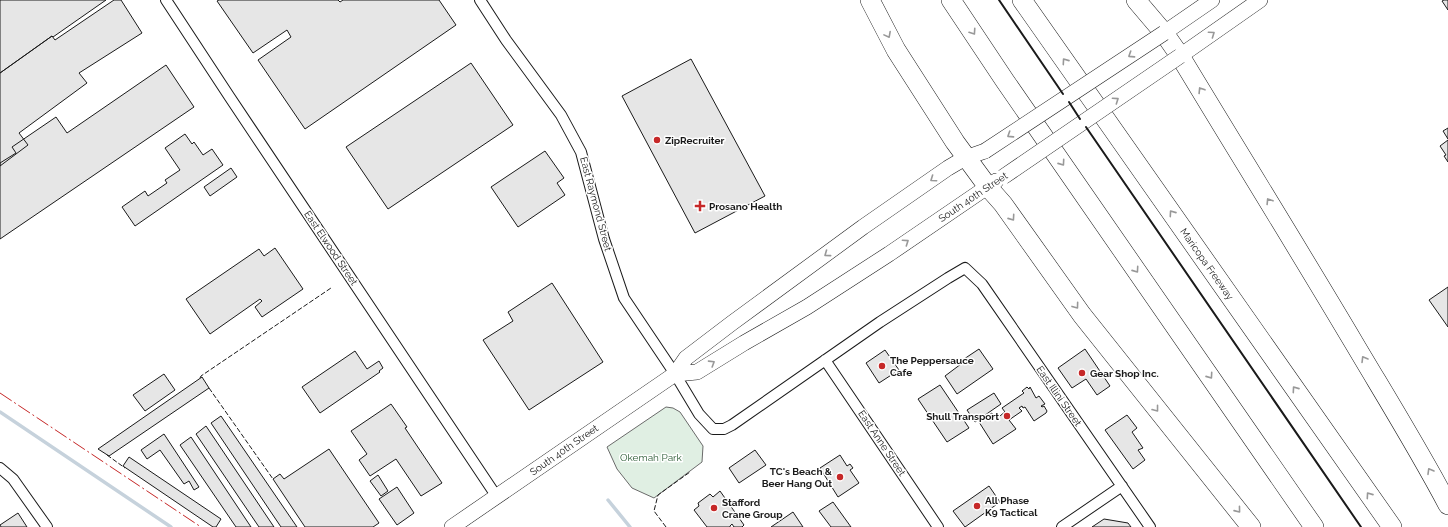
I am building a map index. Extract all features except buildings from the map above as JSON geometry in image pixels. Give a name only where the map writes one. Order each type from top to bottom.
[{"type":"highway","points":[[870,0],[896,50],[965,158],[995,182],[1003,204],[1087,321],[1251,527]]},
{"type":"highway","points":[[951,0],[1005,81],[1314,527]]},
{"type":"highway","name":"Maricopa Freeway","points":[[1022,0],[1392,527]]},
{"type":"highway","points":[[1136,0],[1164,33],[1180,56],[1361,355],[1448,505]]},
{"type":"main road","name":"South 40th Street","points":[[452,527],[675,374],[686,358],[732,323],[948,168],[965,158],[985,151],[1212,0]]},
{"type":"main road","name":"South 40th Street","points":[[675,374],[698,372],[744,343],[808,307],[889,254],[1260,0]]},
{"type":"street","name":"East Elwood Street","points":[[166,0],[497,496]]},
{"type":"street","name":"East Raymond Street","points":[[480,0],[506,40],[561,114],[582,152],[604,239],[624,298],[675,374]]},
{"type":"street","name":"East Illini Street","points":[[825,360],[965,268],[982,284],[1150,527]]},
{"type":"street","points":[[675,374],[699,414],[707,424],[713,429],[724,429],[825,360]]},
{"type":"street","name":"East Anne Street","points":[[825,360],[938,527]]},
{"type":"street","points":[[0,468],[13,479],[47,527]]},
{"type":"street","points":[[1062,527],[1122,486]]},
{"type":"green space","name":"Okemah Park","points":[[666,407],[673,408],[680,412],[703,446],[702,462],[654,498],[632,488],[617,469],[607,447]]},
{"type":"waterway","points":[[0,412],[171,527]]},
{"type":"waterway","points":[[608,500],[630,527]]},
{"type":"fence","points":[[200,378],[331,288]]},
{"type":"fence","points":[[209,388],[273,479]]},
{"type":"fence","points":[[107,455],[125,468]]},
{"type":"fence","points":[[666,527],[654,511],[658,495],[690,472]]},
{"type":"wall","points":[[999,0],[1063,94]]},
{"type":"wall","points":[[1069,102],[1080,119]]},
{"type":"wall","points":[[1086,127],[1361,527]]},
{"type":"power","points":[[0,393],[201,527]]},
{"type":"place","name":"ZipRecruiter","points":[[657,140]]},
{"type":"place","name":"Prosano Health","points":[[700,206]]},
{"type":"place","name":"The Peppersauce Cafe","points":[[882,366]]},
{"type":"place","name":"Gear Shop Inc.","points":[[1082,373]]},
{"type":"place","name":"Shull Transport","points":[[1007,416]]},
{"type":"place","name":"TC's Beach & Beer Hang Out","points":[[840,477]]},
{"type":"place","name":"All Phase K9 Tactical","points":[[977,506]]},
{"type":"place","name":"Stafford Crane Group","points":[[714,508]]}]
